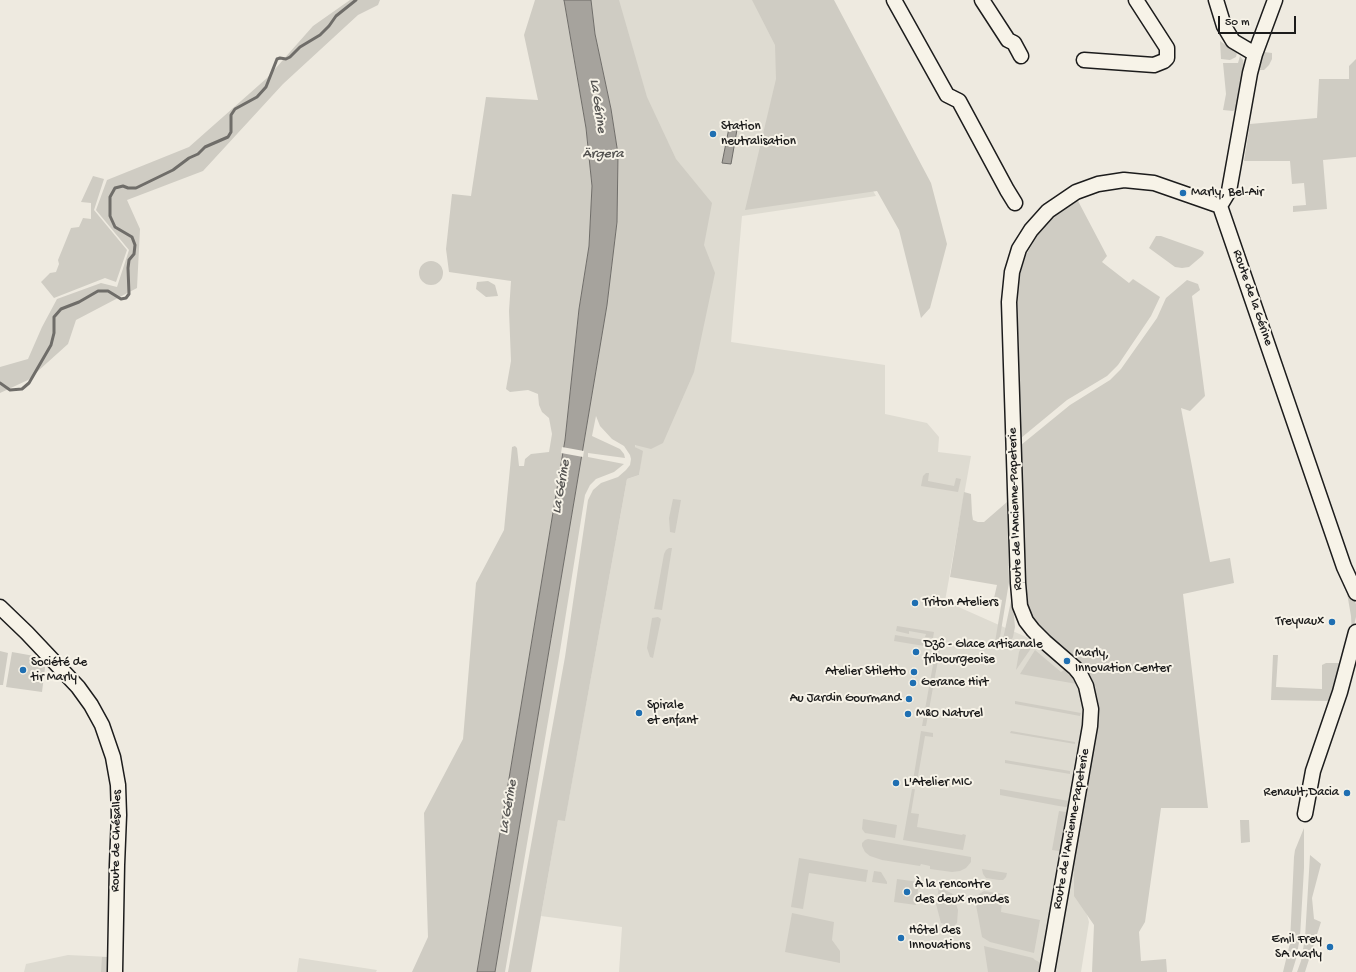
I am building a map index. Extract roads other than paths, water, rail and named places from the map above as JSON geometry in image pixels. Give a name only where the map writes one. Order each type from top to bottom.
[{"type":"street","points":[[894,0],[947,95],[959,101],[1015,203]]},
{"type":"street","points":[[982,0],[1008,40],[1014,43],[1021,56]]},
{"type":"street","points":[[1084,60],[1154,64],[1164,61],[1167,58],[1167,48],[1136,0]]},
{"type":"street","points":[[1216,0],[1224,26],[1233,41],[1255,54]]},
{"type":"street","points":[[1220,206],[1229,191],[1250,72],[1275,0]]},
{"type":"street","name":"Route de l'Ancienne-Papeterie","points":[[1047,972],[1090,726],[1091,709],[1086,686],[1080,674],[1033,630],[1026,622],[1020,606],[1009,302],[1012,272],[1019,248],[1031,230],[1048,211],[1076,192],[1098,184],[1124,180],[1154,183],[1220,206]]},
{"type":"street","name":"Route de la Gérine","points":[[1220,206],[1344,567],[1356,593]]},
{"type":"street","name":"Route de Chésalles","points":[[0,607],[78,687],[91,705],[102,725],[113,757],[118,785],[119,815],[115,972]]},
{"type":"street","points":[[1305,814],[1314,771],[1340,692],[1356,632]]},
{"type":"water","name":"Ärgera","points":[[564,0],[591,0],[595,34],[611,109],[618,154],[617,222],[607,305],[495,972],[477,972],[565,440],[579,309],[589,246],[592,186],[586,128]]},
{"type":"water","points":[[730,123],[738,124],[731,164],[722,163]]},
{"type":"waterway","points":[[0,383],[10,390],[22,389],[29,383],[51,345],[54,333],[54,317],[61,309],[79,302],[98,291],[108,291],[121,299],[126,298],[129,294],[128,268],[129,260],[134,254],[135,245],[132,237],[115,227],[110,216],[110,197],[115,188],[123,186],[128,188],[136,188],[173,170],[189,158],[198,154],[205,147],[228,137],[231,132],[231,115],[235,109],[257,97],[266,87],[277,59],[286,59],[290,57],[300,47],[320,35],[336,16],[356,0]]},
{"type":"place","name":"Station neutralisation","points":[[713,134]]},
{"type":"place","name":"Marly, Bel-Air","points":[[1183,193]]},
{"type":"place","name":"Triton Ateliers","points":[[915,603]]},
{"type":"place","name":"Treyvaux","points":[[1332,622]]},
{"type":"place","name":"Dzô - Glace artisanale fribourgeoise","points":[[916,652]]},
{"type":"place","name":"Marly, Innovation Center","points":[[1067,661]]},
{"type":"place","name":"Société de tir Marly","points":[[23,670]]},
{"type":"place","name":"Atelier Stiletto","points":[[914,672]]},
{"type":"place","name":"Gerance Hirt","points":[[913,683]]},
{"type":"place","name":"Au Jardin Gourmand","points":[[909,699]]},
{"type":"place","name":"Spirale et enfant","points":[[639,713]]},
{"type":"place","name":"M&O Naturel","points":[[908,714]]},
{"type":"place","name":"L'Atelier MIC","points":[[896,783]]},
{"type":"place","name":"Renault;Dacia","points":[[1347,793]]},
{"type":"place","name":"À la rencontre des deux mondes","points":[[907,892]]},
{"type":"place","name":"Hôtel des Innovations","points":[[901,938]]},
{"type":"place","name":"Emil Frey SA Marly","points":[[1330,947]]},
{"type":"water label","name":"La Gérine","points":[[597,106]]},
{"type":"water label","name":"La Gérine","points":[[562,487]]},
{"type":"water label","name":"La Gérine","points":[[509,807]]}]
